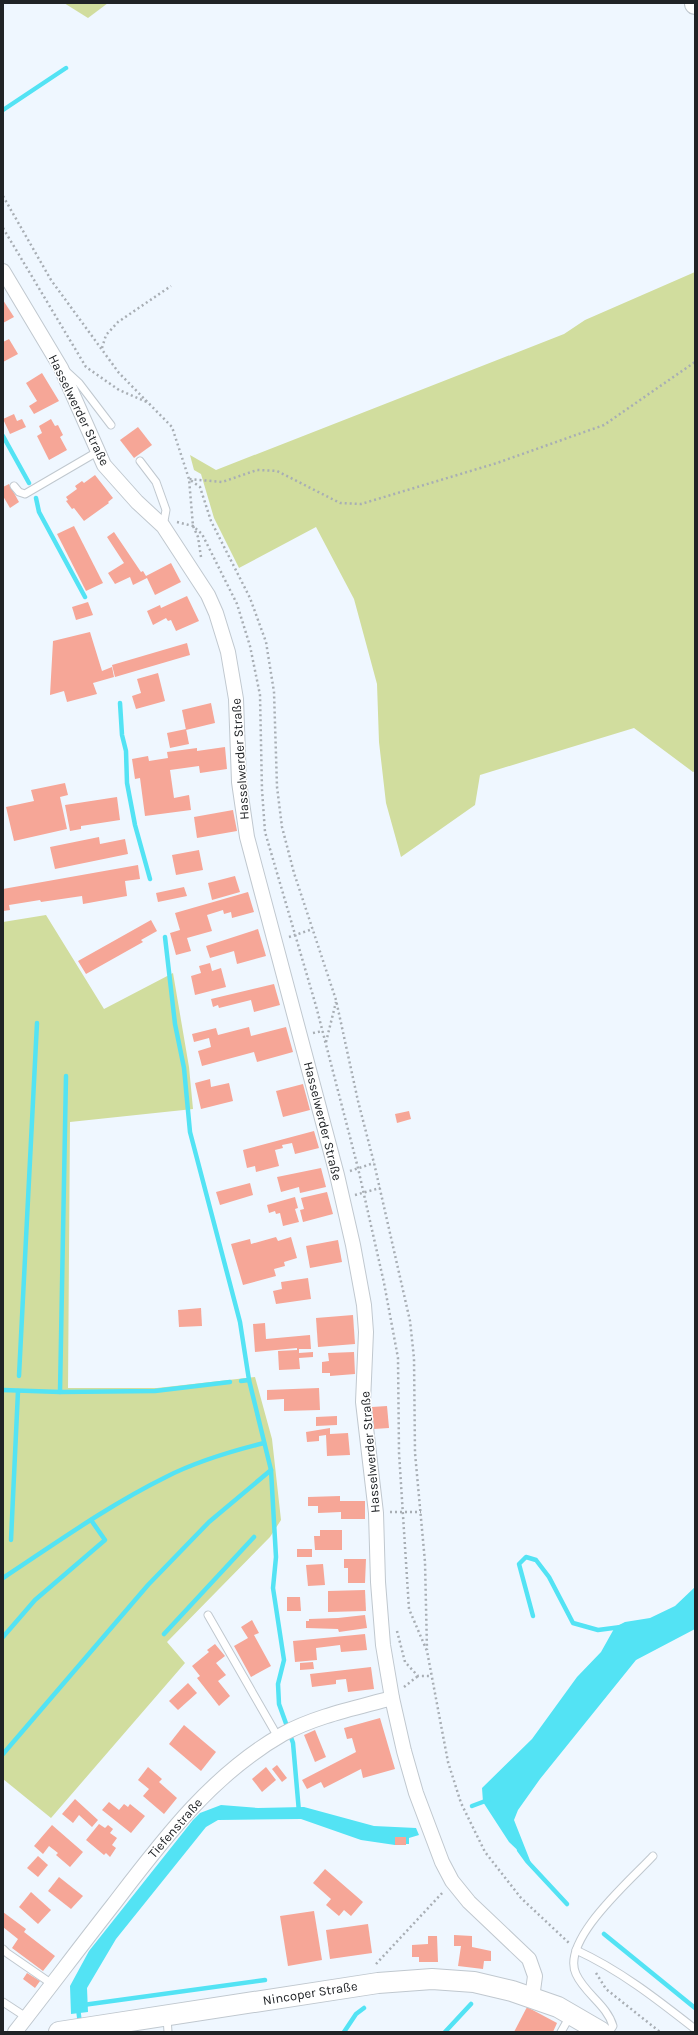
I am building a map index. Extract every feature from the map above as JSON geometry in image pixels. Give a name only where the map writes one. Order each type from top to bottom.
[{"type":"main road","name":"Nincoper Straße","points":[[63,2031],[167,2024],[378,1983],[418,1980],[474,1982],[532,1998],[565,2010],[601,2032]]},
{"type":"street","name":"Hasselwerder Straße","points":[[3,271],[61,368],[104,465],[137,502],[163,526],[208,595],[216,613],[228,652],[236,699],[239,782],[247,836],[337,1175],[353,1244],[364,1305],[366,1338],[363,1402],[376,1513],[378,1582],[383,1645],[392,1698],[416,1793],[442,1862],[452,1882],[469,1902],[529,1960],[536,1976],[532,1998]]},
{"type":"street","name":"Tiefenstraße","points":[[15,2032],[155,1850],[200,1798],[241,1762],[280,1736],[298,1727],[392,1698]]},
{"type":"lane","points":[[61,368],[79,383],[111,425]]},
{"type":"lane","points":[[14,486],[19,492],[26,494],[97,452]]},
{"type":"lane","points":[[140,461],[156,482],[166,510],[163,526]]},
{"type":"lane","points":[[208,1615],[280,1736]]},
{"type":"lane","points":[[609,2032],[613,2026],[611,2018],[580,1983],[575,1973],[573,1964],[576,1950],[590,1923],[653,1856]]},
{"type":"lane","points":[[3,1949],[6,1954],[52,1984]]},
{"type":"lane","points":[[576,1950],[595,1958],[626,1977],[695,2029]]},
{"type":"lane","points":[[3,2002],[26,2017]]},
{"type":"lane","points":[[561,2032],[565,2010]]},
{"type":"path","points":[[3,196],[51,280],[119,373],[172,427],[189,479],[193,526]]},
{"type":"path","points":[[3,228],[86,366],[120,390],[149,403]]},
{"type":"path","points":[[102,348],[106,335],[118,322],[171,286]]},
{"type":"path","points":[[189,479],[222,482],[257,470],[276,471],[340,503],[361,504],[497,462],[604,425],[695,362]]},
{"type":"path","points":[[189,479],[200,487],[210,520],[250,598],[266,642],[274,692],[277,787],[282,827],[294,873],[336,1000],[358,1101],[380,1188],[410,1321],[414,1358],[415,1454],[422,1512],[427,1651]]},
{"type":"path","points":[[296,935],[313,929]]},
{"type":"path","points":[[326,1044],[336,1000]]},
{"type":"path","points":[[358,1168],[374,1163]]},
{"type":"path","points":[[364,1192],[380,1188]]},
{"type":"path","points":[[383,1513],[422,1512]]},
{"type":"path","points":[[396,1624],[405,1662],[418,1676]]},
{"type":"path","points":[[402,1689],[418,1676],[431,1676]]},
{"type":"path","points":[[376,1964],[452,1882]]},
{"type":"path","points":[[594,1970],[606,1989],[660,2032]]},
{"type":"green space","points":[[64,3],[108,3],[88,18]]},
{"type":"green space","points":[[695,272],[695,771],[693,772],[634,728],[480,775],[475,805],[401,857],[386,803],[379,742],[377,684],[354,599],[316,527],[239,568],[214,518],[201,474],[194,470],[190,455],[216,470],[564,334],[585,320]]},
{"type":"green space","points":[[46,915],[104,1009],[173,973],[189,1067],[193,1109],[70,1122],[68,1388],[157,1388],[255,1377],[272,1439],[281,1520],[270,1537],[167,1642],[185,1663],[51,1818],[3,1779],[3,922]]},
{"type":"water","points":[[695,1587],[695,1629],[636,1660],[540,1779],[518,1810],[514,1820],[531,1863],[509,1842],[483,1802],[482,1788],[532,1739],[577,1677],[601,1652],[615,1627],[625,1622],[650,1618],[675,1606]]},
{"type":"water","points":[[221,1805],[258,1808],[304,1807],[374,1826],[416,1828],[419,1835],[409,1838],[409,1844],[406,1844],[406,1837],[395,1837],[395,1845],[361,1840],[301,1819],[218,1820],[206,1827],[116,1939],[87,1988],[88,2012],[71,2014],[70,1986],[89,1951],[193,1820],[200,1813]]},
{"type":"building","points":[[3,300],[14,317],[3,323]]},
{"type":"building","points":[[9,339],[18,354],[3,362],[3,342]]},
{"type":"building","points":[[42,373],[59,401],[34,414],[29,406],[37,401],[26,383]]},
{"type":"building","points":[[14,414],[17,421],[22,419],[26,427],[10,434],[3,419]]},
{"type":"building","points":[[51,419],[55,426],[58,425],[63,435],[60,437],[67,450],[49,460],[37,436],[42,433],[39,426]]},
{"type":"building","points":[[138,427],[152,445],[134,458],[120,440]]},
{"type":"building","points":[[95,475],[113,498],[108,502],[109,503],[84,521],[74,508],[72,509],[66,501],[68,500],[66,497],[77,489],[75,486],[82,481],[84,483]]},
{"type":"building","points":[[9,484],[19,502],[10,508],[3,496],[3,487]]},
{"type":"building","points":[[74,526],[103,583],[86,591],[57,534]]},
{"type":"building","points":[[114,532],[141,572],[143,571],[146,576],[171,563],[181,582],[155,595],[147,578],[133,585],[130,577],[115,584],[108,573],[124,563],[107,537]]},
{"type":"building","points":[[187,596],[199,621],[176,631],[171,620],[168,621],[166,618],[153,625],[147,611],[160,605],[161,608]]},
{"type":"building","points":[[88,602],[93,615],[76,620],[72,607]]},
{"type":"building","points":[[90,632],[102,671],[112,667],[114,677],[93,683],[97,694],[67,702],[64,691],[50,695],[53,641]]},
{"type":"building","points":[[187,643],[190,655],[115,677],[112,665]]},
{"type":"building","points":[[158,673],[165,701],[136,709],[132,696],[141,693],[137,679]]},
{"type":"building","points":[[211,703],[215,723],[186,730],[182,710]]},
{"type":"building","points":[[186,729],[189,744],[170,748],[167,733]]},
{"type":"building","points":[[225,747],[227,769],[200,773],[199,766],[170,770],[174,798],[189,795],[191,810],[145,816],[140,778],[135,779],[132,759],[148,756],[149,761],[168,758],[167,752],[197,748],[197,751]]},
{"type":"building","points":[[65,783],[68,795],[60,797],[67,829],[14,841],[6,807],[34,801],[31,790]]},
{"type":"building","points":[[117,797],[120,820],[81,826],[81,829],[70,831],[65,805]]},
{"type":"building","points":[[233,810],[237,831],[197,838],[194,817]]},
{"type":"building","points":[[99,837],[100,844],[125,839],[128,854],[55,869],[50,847]]},
{"type":"building","points":[[199,850],[203,870],[176,875],[172,855]]},
{"type":"building","points":[[138,865],[140,879],[125,881],[127,896],[83,904],[82,896],[41,902],[40,900],[9,905],[10,910],[3,911],[3,889]]},
{"type":"building","points":[[235,876],[240,892],[212,900],[208,883]]},
{"type":"building","points":[[184,887],[187,896],[158,902],[156,893]]},
{"type":"building","points":[[248,892],[254,912],[232,918],[231,912],[224,914],[223,910],[207,915],[212,931],[187,938],[191,951],[176,955],[170,933],[180,930],[175,913]]},
{"type":"building","points":[[151,920],[157,931],[141,940],[143,942],[86,974],[78,961]]},
{"type":"building","points":[[258,929],[266,956],[237,964],[234,951],[210,958],[206,946]]},
{"type":"building","points":[[210,963],[212,971],[221,968],[226,987],[195,995],[191,976],[201,973],[199,966]]},
{"type":"building","points":[[274,984],[280,1005],[254,1012],[251,1000],[219,1008],[218,1005],[213,1007],[211,999]]},
{"type":"building","points":[[249,1027],[251,1036],[286,1027],[293,1052],[257,1062],[254,1052],[202,1066],[198,1051],[211,1047],[209,1038],[194,1042],[192,1034],[216,1028],[218,1035]]},
{"type":"building","points":[[210,1079],[211,1087],[229,1083],[233,1101],[201,1109],[195,1083]]},
{"type":"building","points":[[303,1084],[310,1110],[283,1117],[276,1091]]},
{"type":"building","points":[[409,1111],[411,1119],[397,1123],[395,1114]]},
{"type":"building","points":[[314,1131],[319,1148],[295,1154],[292,1143],[282,1145],[283,1148],[275,1150],[279,1166],[256,1172],[255,1166],[247,1168],[243,1150]]},
{"type":"building","points":[[321,1168],[326,1187],[300,1193],[299,1187],[281,1192],[277,1177]]},
{"type":"building","points":[[250,1183],[253,1195],[220,1205],[216,1192]]},
{"type":"building","points":[[327,1192],[333,1214],[303,1222],[300,1210],[304,1209],[301,1198]]},
{"type":"building","points":[[295,1197],[298,1208],[295,1209],[299,1222],[283,1226],[280,1213],[276,1214],[275,1211],[269,1213],[267,1205]]},
{"type":"building","points":[[276,1237],[278,1241],[291,1237],[297,1258],[284,1262],[285,1266],[274,1269],[276,1276],[243,1285],[231,1244],[250,1239],[251,1244]]},
{"type":"building","points":[[338,1240],[342,1262],[310,1268],[306,1246]]},
{"type":"building","points":[[308,1278],[311,1299],[276,1304],[273,1291],[282,1289],[281,1282]]},
{"type":"building","points":[[201,1308],[202,1326],[179,1327],[178,1310]]},
{"type":"building","points":[[353,1315],[355,1344],[318,1347],[316,1318]]},
{"type":"building","points":[[265,1323],[266,1339],[310,1335],[311,1349],[299,1349],[299,1353],[313,1352],[313,1357],[299,1358],[300,1369],[279,1370],[278,1351],[297,1350],[297,1348],[255,1352],[253,1324]]},
{"type":"building","points":[[354,1352],[355,1374],[330,1376],[330,1373],[322,1373],[322,1362],[329,1361],[328,1353]]},
{"type":"building","points":[[319,1388],[320,1410],[284,1411],[284,1399],[267,1400],[267,1390]]},
{"type":"building","points":[[387,1406],[389,1428],[374,1429],[372,1407]]},
{"type":"building","points":[[337,1416],[337,1425],[316,1426],[316,1417]]},
{"type":"building","points":[[330,1428],[330,1434],[348,1433],[350,1455],[327,1456],[326,1435],[319,1436],[319,1441],[307,1442],[306,1432]]},
{"type":"building","points":[[340,1496],[340,1501],[365,1501],[365,1519],[341,1519],[341,1512],[318,1513],[318,1506],[308,1506],[308,1497]]},
{"type":"building","points":[[320,1530],[342,1530],[342,1550],[315,1550],[314,1536],[320,1536]]},
{"type":"building","points":[[297,1549],[312,1549],[312,1557],[297,1557]]},
{"type":"building","points":[[344,1559],[366,1559],[365,1583],[348,1583],[348,1568],[344,1568]]},
{"type":"building","points":[[323,1564],[325,1585],[308,1586],[306,1565]]},
{"type":"building","points":[[365,1590],[366,1611],[328,1612],[328,1591]]},
{"type":"building","points":[[287,1597],[300,1597],[301,1611],[287,1611]]},
{"type":"building","points":[[365,1615],[367,1628],[339,1632],[338,1629],[306,1628],[306,1621],[309,1621],[309,1619]]},
{"type":"building","points":[[252,1620],[259,1633],[254,1635],[271,1666],[251,1677],[234,1646],[248,1638],[241,1627]]},
{"type":"building","points":[[365,1634],[367,1650],[341,1652],[340,1645],[316,1648],[317,1660],[295,1662],[293,1641]]},
{"type":"building","points":[[215,1644],[225,1656],[216,1663],[226,1675],[218,1681],[230,1696],[219,1706],[197,1678],[200,1676],[192,1666],[209,1652],[207,1650]]},
{"type":"building","points":[[313,1662],[314,1669],[300,1670],[300,1663]]},
{"type":"building","points":[[371,1667],[374,1689],[348,1692],[346,1679],[336,1680],[336,1684],[312,1687],[310,1674]]},
{"type":"building","points":[[188,1683],[197,1693],[178,1710],[169,1701]]},
{"type":"building","points":[[380,1718],[395,1769],[363,1778],[361,1769],[324,1788],[321,1782],[307,1789],[302,1780],[356,1752],[352,1738],[347,1739],[344,1728]]},
{"type":"building","points":[[184,1725],[216,1752],[201,1771],[169,1744]]},
{"type":"building","points":[[315,1730],[326,1757],[315,1762],[304,1735]]},
{"type":"building","points":[[277,1765],[287,1778],[282,1782],[272,1769]]},
{"type":"building","points":[[148,1767],[162,1779],[159,1782],[177,1798],[164,1814],[143,1796],[149,1789],[138,1780]]},
{"type":"building","points":[[266,1767],[276,1780],[262,1792],[252,1779]]},
{"type":"building","points":[[75,1799],[98,1820],[92,1827],[79,1815],[73,1823],[62,1814]]},
{"type":"building","points":[[109,1802],[119,1810],[124,1804],[128,1807],[130,1804],[145,1816],[131,1833],[102,1810]]},
{"type":"building","points":[[99,1824],[105,1828],[108,1825],[113,1829],[110,1833],[117,1838],[112,1845],[116,1848],[110,1857],[106,1853],[104,1855],[86,1840]]},
{"type":"building","points":[[52,1825],[83,1852],[70,1867],[56,1855],[58,1853],[49,1846],[43,1854],[34,1846]]},
{"type":"building","points":[[395,1837],[406,1837],[406,1845],[395,1845]]},
{"type":"building","points":[[38,1856],[48,1865],[38,1877],[27,1868]]},
{"type":"building","points":[[325,1869],[363,1902],[351,1916],[344,1910],[339,1916],[326,1905],[331,1899],[313,1883]]},
{"type":"building","points":[[59,1877],[83,1896],[71,1909],[48,1891]]},
{"type":"building","points":[[31,1892],[51,1910],[38,1924],[19,1907]]},
{"type":"building","points":[[314,1911],[322,1960],[288,1966],[280,1916]]},
{"type":"building","points":[[3,1912],[26,1929],[24,1932],[55,1956],[43,1971],[12,1948],[18,1939],[3,1927]]},
{"type":"building","points":[[368,1924],[372,1953],[330,1959],[326,1930]]},
{"type":"building","points":[[454,1935],[472,1936],[472,1947],[491,1951],[491,1961],[484,1961],[483,1969],[458,1966],[461,1946],[454,1946]]},
{"type":"building","points":[[428,1936],[437,1936],[438,1962],[419,1962],[419,1957],[412,1957],[412,1945],[428,1944]]},
{"type":"building","points":[[27,1973],[40,1981],[35,1988],[23,1979]]},
{"type":"building","points":[[527,2007],[557,2023],[553,2032],[514,2032]]},
{"type":"waterway","points":[[3,110],[66,68]]},
{"type":"waterway","points":[[3,436],[29,483]]},
{"type":"waterway","points":[[36,498],[39,512],[85,597]]},
{"type":"waterway","points":[[120,703],[122,735],[126,751],[127,783],[135,825],[150,879]]},
{"type":"waterway","points":[[165,937],[175,1024],[184,1068],[190,1132],[240,1322],[249,1380],[271,1470],[276,1557],[273,1588],[284,1660],[278,1684],[279,1704],[293,1743],[299,1812]]},
{"type":"waterway","points":[[19,1376],[37,1023]]},
{"type":"waterway","points":[[60,1392],[66,1076]]},
{"type":"waterway","points":[[241,1381],[249,1380]]},
{"type":"waterway","points":[[3,1390],[60,1392],[155,1391],[230,1382]]},
{"type":"waterway","points":[[11,1540],[18,1391]]},
{"type":"waterway","points":[[3,1578],[83,1525],[145,1488],[178,1471],[202,1461],[264,1443]]},
{"type":"waterway","points":[[3,1754],[148,1585],[209,1522],[271,1470]]},
{"type":"waterway","points":[[3,1637],[35,1600],[105,1540],[91,1520]]},
{"type":"waterway","points":[[164,1634],[254,1537]]},
{"type":"waterway","points":[[533,1616],[519,1564],[526,1557],[536,1560],[549,1577],[573,1623],[598,1630],[621,1627]]},
{"type":"waterway","points":[[472,1806],[488,1800]]},
{"type":"waterway","points":[[519,1850],[527,1861],[567,1904]]},
{"type":"waterway","points":[[604,1934],[695,2008]]},
{"type":"waterway","points":[[83,2005],[265,1980]]},
{"type":"waterway","points":[[445,2032],[471,2004]]},
{"type":"waterway","points":[[78,2008],[80,2024]]},
{"type":"waterway","points":[[344,2032],[356,2014],[364,2008]]}]
